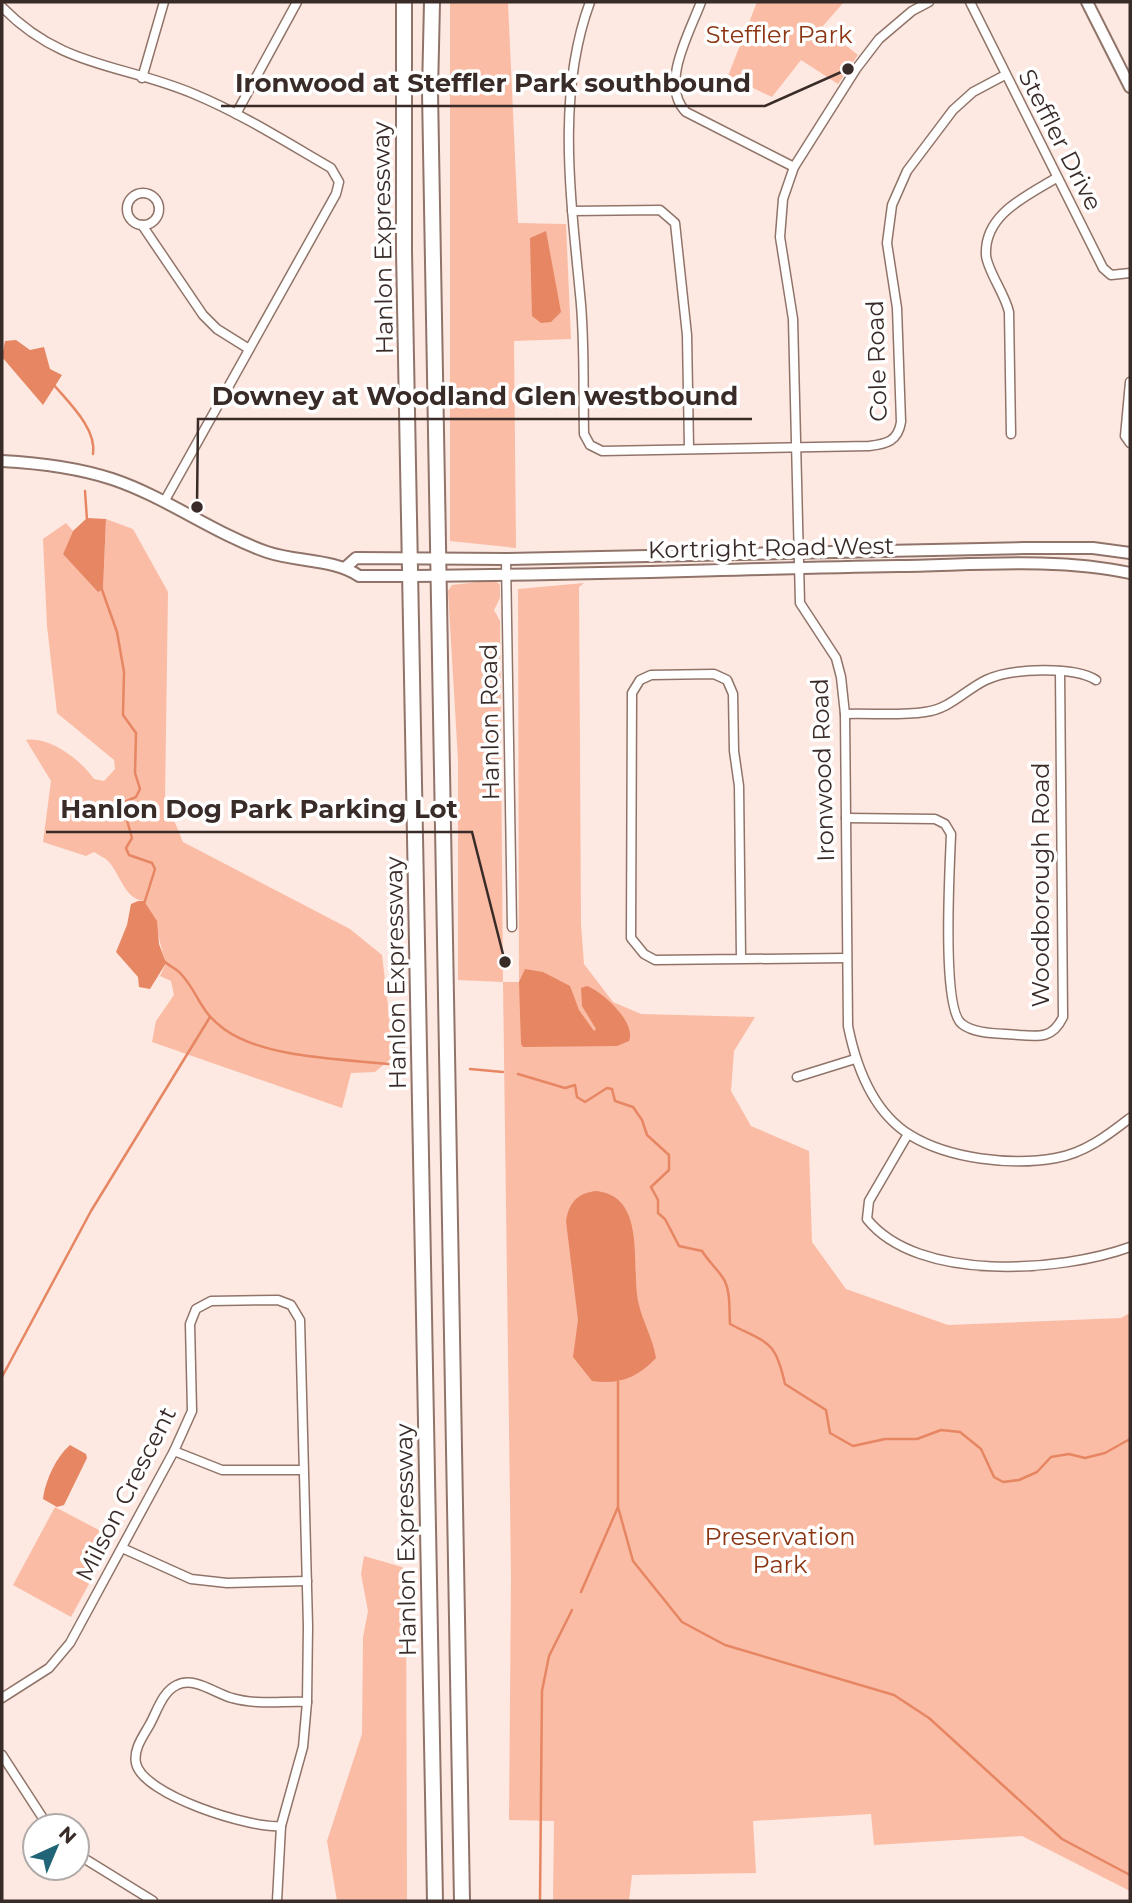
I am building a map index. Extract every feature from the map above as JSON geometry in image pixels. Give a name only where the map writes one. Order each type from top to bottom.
[{"type":"highway","name":"Hanlon Expressway","points":[[404,2],[404,237],[435,1901]]},
{"type":"highway","name":"Hanlon Expressway","points":[[432,2],[430,92],[462,1901]]},
{"type":"street","points":[[142,78],[164,2]]},
{"type":"street","points":[[236,114],[297,2]]},
{"type":"street","name":"Cole Road","points":[[590,2],[576,48],[571,83],[572,211],[580,295],[586,440],[602,451],[795,448],[890,443],[899,431],[897,308],[887,243],[892,205],[907,171],[953,110],[973,92],[1005,75]]},
{"type":"street","points":[[701,2],[677,75],[677,102],[686,112],[794,167]]},
{"type":"street","name":"Ironwood Road","points":[[929,2],[912,11],[879,39],[856,69],[794,167],[783,199],[780,237],[793,319],[797,568],[800,603],[835,658],[841,677],[845,714],[848,1026],[855,1059],[881,1107],[908,1134],[938,1149],[971,1158],[1056,1158],[1104,1139],[1130,1118]]},
{"type":"street","name":"Steffler Drive","points":[[971,2],[1103,268],[1111,275],[1130,273]]},
{"type":"street","points":[[1087,2],[1130,87]]},
{"type":"street","points":[[2,7],[21,26],[66,54],[192,93],[236,114],[331,168],[339,182],[336,194],[164,502]]},
{"type":"street","points":[[1012,434],[1009,312],[1005,295],[986,257],[987,248],[991,229],[1008,207],[1056,178]]},
{"type":"street","points":[[142,225],[153,222],[159,208],[151,195],[140,193],[131,198],[126,210],[131,220],[142,225],[203,315],[217,329],[249,349]]},
{"type":"street","points":[[572,211],[660,210],[675,223],[687,335],[689,448]]},
{"type":"street","points":[[1130,382],[1125,436],[1130,443]]},
{"type":"street","name":"Kortright Road West","points":[[2,461],[53,463],[113,480],[265,551],[285,558],[346,567],[359,576],[506,576],[797,568],[1080,565],[1130,573]]},
{"type":"street","name":"Kortright Road West","points":[[346,567],[356,558],[506,559],[1093,548],[1130,553]]},
{"type":"street","name":"Hanlon Road","points":[[506,559],[512,927]]},
{"type":"street","points":[[845,714],[926,712],[951,704],[987,679],[1015,671],[1085,673],[1096,680]]},
{"type":"street","name":"Woodborough Road","points":[[846,818],[935,818],[945,824],[951,834],[948,946],[953,1010],[959,1023],[973,1031],[1044,1037],[1057,1030],[1063,1017],[1059,671]]},
{"type":"street","points":[[741,958],[739,786],[734,751],[733,694],[727,680],[714,674],[651,675],[640,681],[632,693],[631,938],[644,954],[655,960],[846,958]]},
{"type":"street","points":[[797,1077],[855,1059]]},
{"type":"street","points":[[908,1134],[869,1201],[867,1219],[878,1233],[920,1253],[974,1265],[1074,1263],[1130,1247]]},
{"type":"street","name":"Milson Crescent","points":[[2,1698],[49,1668],[61,1654],[174,1451],[192,1410],[190,1324],[196,1309],[211,1301],[278,1300],[291,1305],[300,1321],[307,1581],[307,1702]]},
{"type":"street","points":[[174,1451],[222,1470],[303,1470]]},
{"type":"street","points":[[122,1548],[191,1579],[227,1583],[307,1581]]},
{"type":"street","points":[[277,1901],[281,1826],[303,1747],[307,1702],[250,1702],[194,1683],[178,1684],[166,1694],[137,1748],[136,1763],[144,1778],[196,1807],[233,1821],[281,1826]]},
{"type":"street","points":[[2,1755],[39,1812]]},
{"type":"street","points":[[91,1863],[153,1901]]},
{"type":"green space","points":[[450,2],[508,2],[518,223],[566,224],[571,339],[514,341],[516,548],[450,541]]},
{"type":"green space","name":"Steffler Park","points":[[757,2],[844,2],[822,27],[858,55],[838,84],[801,60],[772,97],[728,76]]},
{"type":"green space","points":[[106,519],[133,529],[168,592],[165,799],[183,842],[350,929],[382,955],[394,1056],[375,1072],[351,1073],[342,1108],[152,1042],[156,1021],[174,995],[171,981],[160,976],[166,963],[149,910],[144,901],[127,891],[105,858],[94,852],[86,856],[43,842],[51,781],[26,740],[44,742],[64,751],[94,779],[104,781],[115,769],[114,760],[57,713],[47,626],[43,539],[66,523],[73,531],[63,554],[103,589]]},
{"type":"green space","points":[[495,580],[500,585],[500,598],[494,610],[500,621],[503,982],[458,980],[458,760],[448,591],[452,585]]},
{"type":"green space","name":"Preservation Park","points":[[584,583],[579,587],[581,924],[584,964],[613,1002],[641,1014],[755,1017],[734,1051],[731,1091],[751,1126],[809,1151],[812,1242],[846,1289],[948,1325],[1121,1318],[1130,1313],[1130,1891],[1022,1836],[874,1845],[871,1814],[753,1821],[756,1873],[632,1875],[629,1901],[553,1901],[554,1821],[509,1820],[511,1577],[503,982],[519,982],[518,589]]},
{"type":"green space","points":[[55,1507],[114,1538],[71,1617],[13,1585]]},
{"type":"green space","points":[[364,1556],[402,1567],[406,1572],[407,1901],[337,1901],[327,1841],[362,1734],[363,1637],[368,1611],[361,1574]]},
{"type":"shaded area","points":[[546,231],[561,312],[551,322],[541,323],[532,316],[530,238]]},
{"type":"shaded area","points":[[16,340],[30,350],[44,347],[50,369],[62,375],[43,405],[2,357],[5,341]]},
{"type":"shaded area","points":[[87,518],[106,519],[103,589],[98,592],[63,554],[73,531]]},
{"type":"shaded area","points":[[144,901],[157,921],[159,944],[166,963],[150,989],[139,987],[138,977],[116,952],[127,925],[131,904]]},
{"type":"shaded area","points":[[525,969],[543,972],[570,986],[579,1010],[594,1031],[596,1029],[582,1006],[581,988],[587,986],[601,994],[623,1017],[630,1034],[629,1041],[617,1046],[523,1047],[519,982]]},
{"type":"shaded area","points":[[596,1191],[612,1196],[623,1205],[630,1219],[634,1234],[638,1301],[656,1358],[635,1375],[611,1382],[592,1381],[573,1357],[578,1320],[566,1221],[575,1200]]},
{"type":"shaded area","points":[[70,1445],[86,1454],[87,1458],[64,1505],[57,1507],[43,1499],[44,1492],[56,1463]]},
{"type":"waterway","points":[[54,385],[86,426],[91,435],[93,454]]},
{"type":"waterway","points":[[85,491],[87,520]]},
{"type":"waterway","points":[[101,587],[117,632],[124,672],[123,715],[136,733],[135,773],[140,789],[136,797],[122,803],[132,838],[126,848],[129,855],[152,863],[155,869],[144,904]]},
{"type":"waterway","points":[[164,961],[181,974],[216,1022],[241,1039],[307,1056],[397,1065]]},
{"type":"waterway","points":[[2,1377],[91,1211],[210,1017]]},
{"type":"waterway","points":[[470,1069],[503,1072]]},
{"type":"waterway","points":[[518,1074],[565,1088],[575,1085],[577,1097],[585,1102],[607,1088],[612,1089],[615,1101],[633,1107],[642,1120],[647,1135],[669,1155],[669,1170],[651,1187],[658,1200],[658,1213],[665,1219],[679,1246],[702,1251],[723,1278],[728,1294],[730,1324],[768,1345],[778,1358],[785,1384],[826,1410],[830,1433],[853,1446],[885,1439],[917,1439],[941,1430],[960,1432],[981,1449],[994,1477],[1003,1482],[1019,1480],[1037,1472],[1051,1457],[1069,1454],[1085,1458],[1105,1453],[1130,1439]]},
{"type":"waterway","points":[[618,1382],[618,1507],[633,1561],[682,1622],[725,1645],[894,1695],[929,1718],[1062,1839],[1130,1875]]},
{"type":"waterway","points":[[581,1592],[618,1507]]},
{"type":"waterway","points":[[540,1901],[542,1691],[549,1656],[572,1610]]},
{"type":"place","name":"Ironwood at Steffler Park southbound","points":[[848,69]]},
{"type":"place","name":"Downey at Woodland Glen westbound","points":[[197,507]]},
{"type":"place","name":"Hanlon Dog Park Parking Lot","points":[[505,962]]}]
